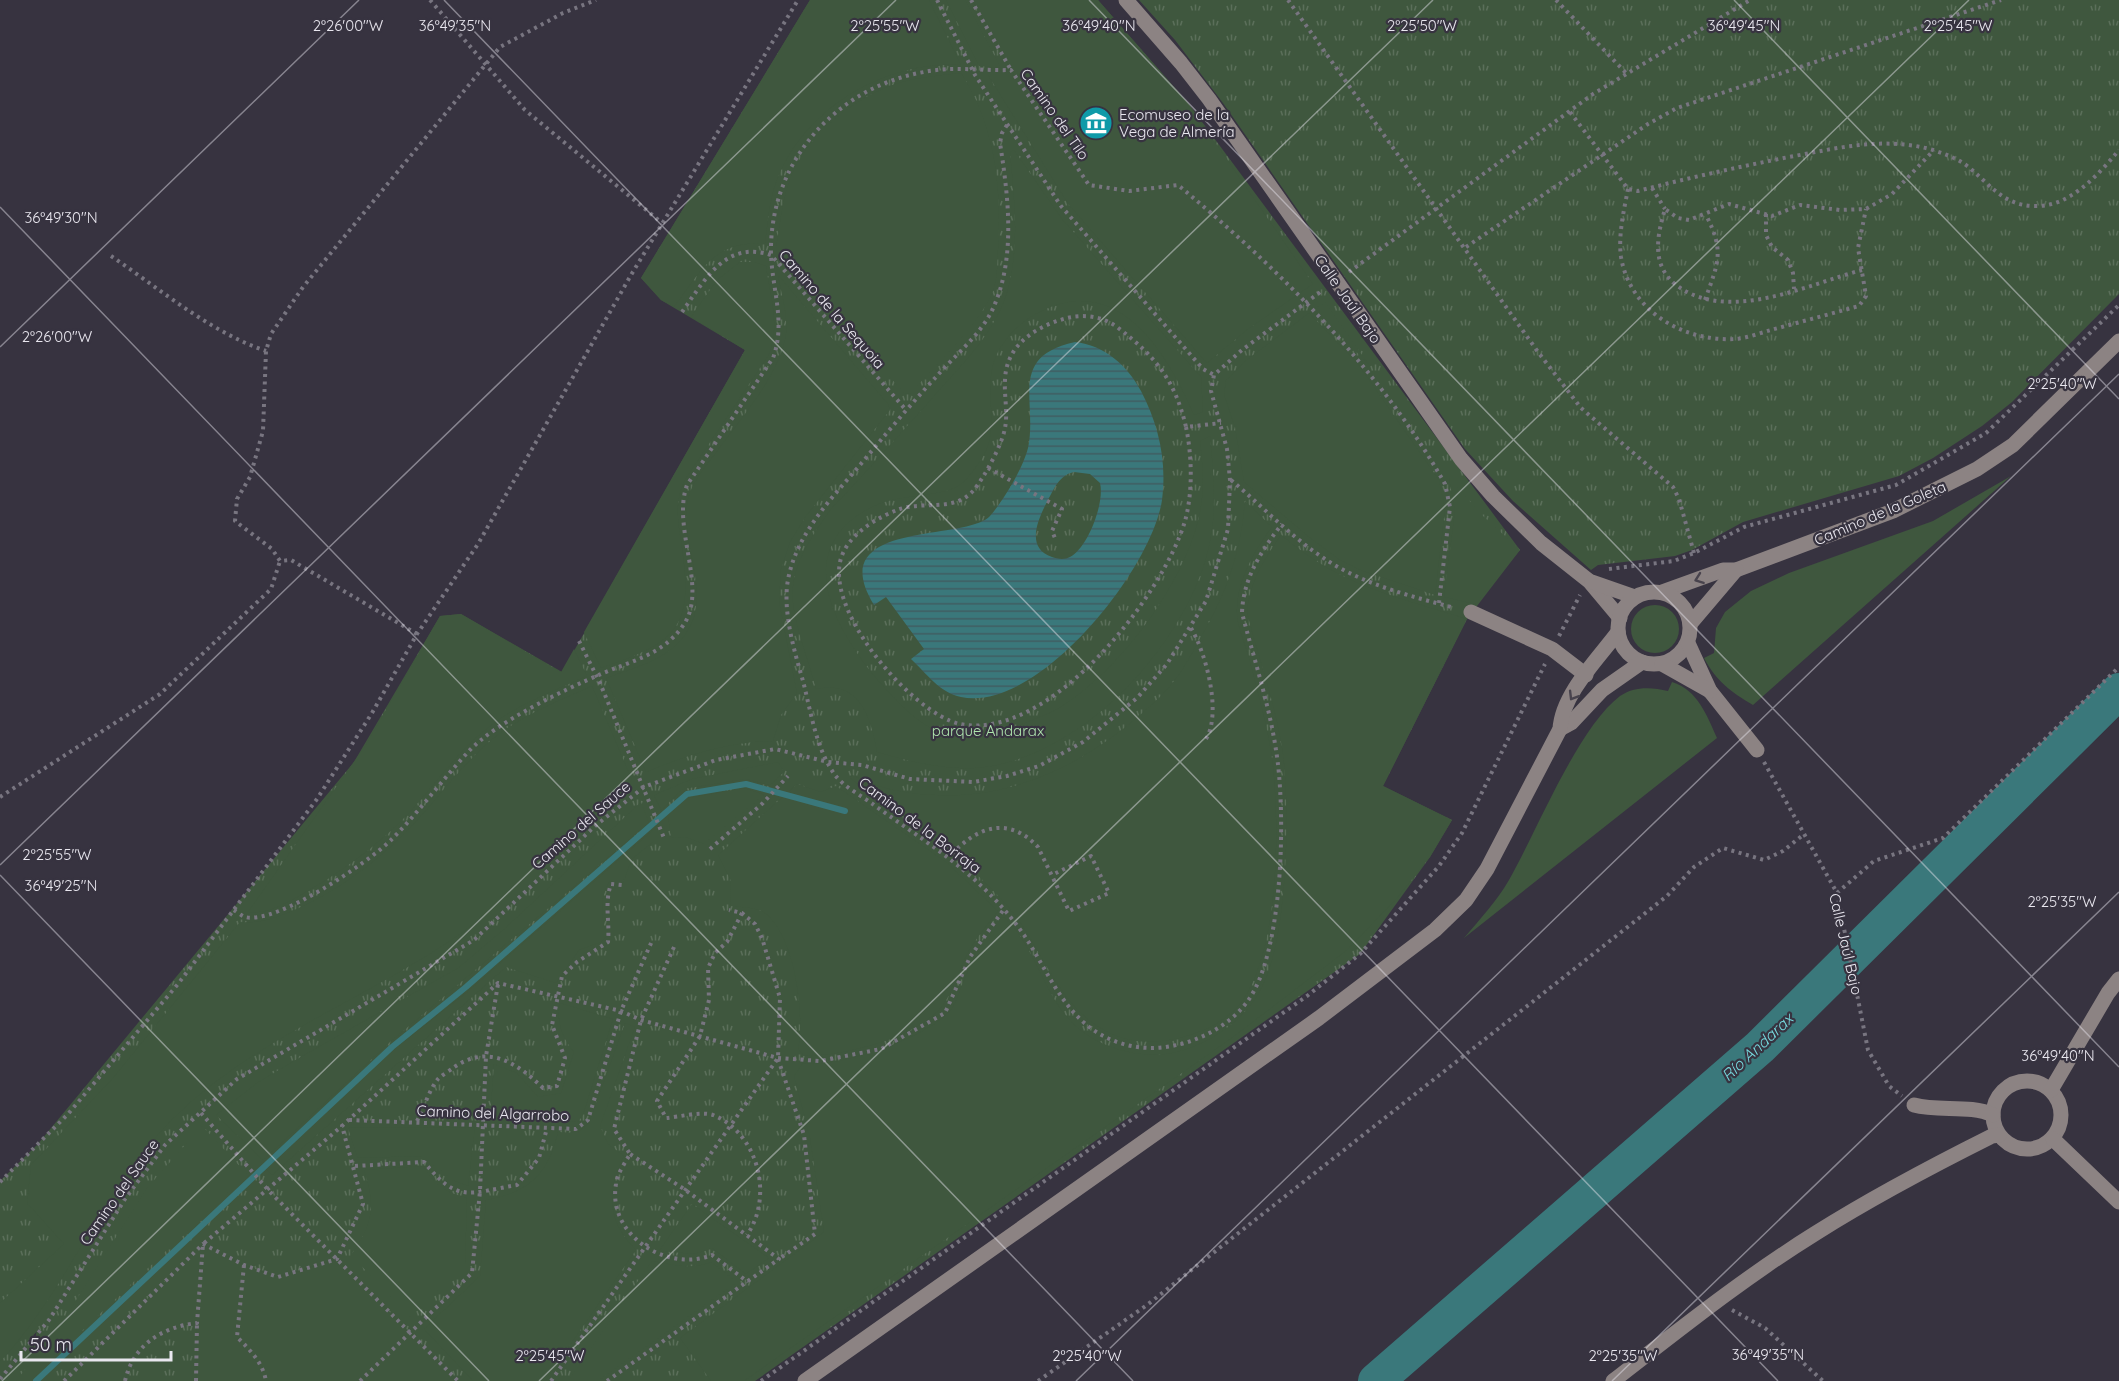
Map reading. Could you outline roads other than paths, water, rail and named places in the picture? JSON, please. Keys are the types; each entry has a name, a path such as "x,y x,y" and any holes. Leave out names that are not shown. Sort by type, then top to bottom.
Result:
{"street":[{"name":"Calle Jaúl Bajo","path":"1126,0 1167,46 1209,99 1461,459 1493,496 1586,585 1619,625"},
{"name":"Camino de la Goleta","path":"1662,592 1723,570 1736,570 1893,511 1977,469 2013,445 2119,341"},
{"name":"Camino de la Goleta","path":"1691,623 1736,570"},
{"name":"Calle Jaúl Bajo","path":"1586,585 1635,597"},
{"path":"805,1381 1319,1018 1435,930 1467,900 1487,869 1560,729 1561,716 1619,625 1626,606 1635,597 1648,592 1662,592 1676,599 1686,609 1691,623 1688,643 1678,657 1662,664"},
{"path":"1471,612 1552,649 1586,675"},
{"path":"1619,625 1622,645 1630,656 1642,662 1662,664 1710,692"},
{"path":"1688,643 1710,692 1757,750"},
{"path":"1560,729 1571,723 1602,690 1642,662"},
{"path":"2051,1090 2108,993 2119,979"},
{"path":"2031,1080 2051,1090 2058,1098 2062,1120 2053,1139 2035,1149 2025,1150 2006,1143 1999,1135 1993,1115 2000,1093 2019,1081 2031,1080"},
{"path":"1914,1105 1936,1110 1978,1110 1993,1115"},
{"path":"1613,1381 1714,1303 1814,1234 1913,1175 1992,1136 1999,1135"},
{"path":"2053,1139 2119,1202"}],"waterway":[{"name":"Río Andarax","path":"1376,1381 1760,1047 2119,691"},
{"path":"36,1381 392,1047 466,987 687,794 746,784 845,811"}],"place":[{"name":"Ecomuseo de la Vega de Almería","path":"1096,123"}],"park label":[{"name":"parque Andarax","path":"988,730"}]}
